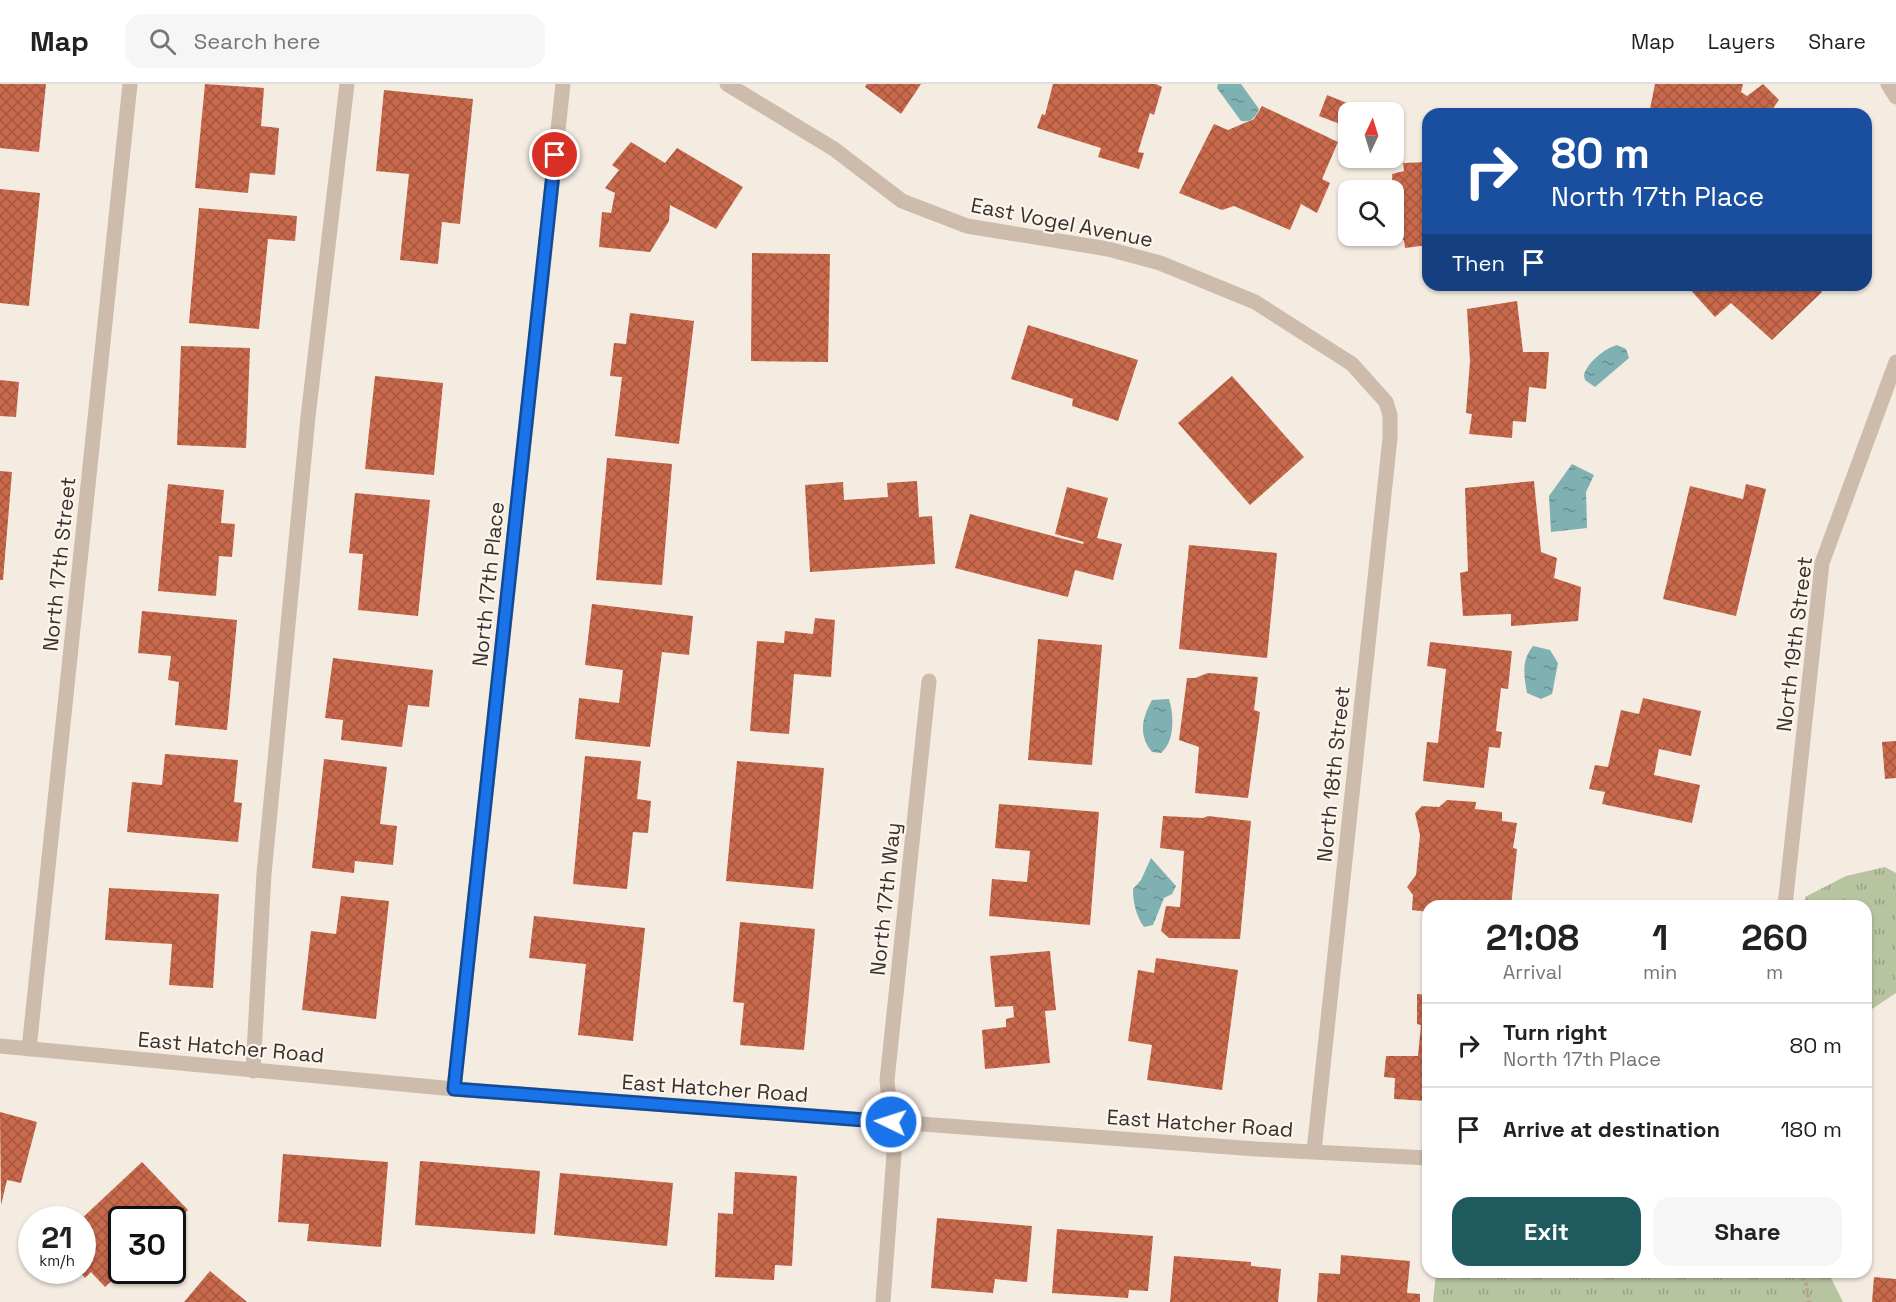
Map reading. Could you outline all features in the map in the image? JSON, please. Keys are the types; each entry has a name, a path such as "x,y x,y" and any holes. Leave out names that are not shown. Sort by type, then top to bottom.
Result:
{"street":[{"name":"North 17th Street","path":"29,1048 130,84"},
{"path":"253,1071 264,874 308,417 347,84"},
{"name":"North 17th Place","path":"454,1089 563,84"},
{"name":"East Vogel Avenue","path":"727,84 834,149 902,201 968,226 1108,249 1160,263 1256,302 1352,364 1386,402"},
{"path":"1888,84 1896,97"},
{"name":"North 19th Street","path":"1786,900 1822,563 1896,362"},
{"name":"North 18th Street","path":"1314,1151 1390,438 1390,415 1386,402"},
{"name":"North 17th Way","path":"891,1122 887,1080 929,681"},
{"name":"East Hatcher Road","path":"0,1046 454,1089 891,1122 1422,1158"},
{"path":"883,1302 894,1154 891,1122"}],"path":[{"path":"1803,1278 1809,1302"}],"green space":[{"path":"1885,867 1896,873 1896,993 1872,1009 1872,900 1805,900 1805,897 1846,876"},
{"path":"1435,1278 1831,1278 1843,1302 1433,1302"}],"water":[{"path":"1218,84 1241,84 1259,109 1254,117 1248,121 1241,121 1217,88"},
{"path":"1617,345 1626,349 1629,358 1595,387 1585,380 1586,370 1593,361 1607,349"},
{"path":"1572,464 1594,475 1586,492 1587,528 1551,532 1549,496"},
{"path":"1533,646 1550,650 1558,663 1552,694 1541,699 1527,693 1524,674 1525,663"},
{"path":"1169,699 1172,728 1169,742 1161,753 1152,752 1143,733 1146,713 1152,700"},
{"path":"1151,858 1176,886 1172,894 1164,898 1153,925 1144,927 1135,909 1133,889 1141,880"}],"building":[{"path":"0,84 46,84 39,152 0,148"},
{"path":"205,84 264,88 261,126 279,128 275,175 250,173 248,193 195,188"},
{"path":"867,84 921,84 901,114 865,87"},
{"path":"1053,84 1156,84 1162,87 1154,115 1150,113 1138,152 1144,153 1139,169 1098,157 1101,148 1037,128 1042,114 1045,115"},
{"path":"1655,84 1743,84 1741,92 1747,96 1763,84 1779,100 1773,108 1650,108"},
{"path":"384,90 473,99 460,224 442,222 438,264 400,260 409,174 376,171"},
{"path":"1327,95 1344,102 1338,102 1338,123 1319,116"},
{"path":"1262,106 1338,142 1322,179 1330,183 1317,213 1301,204 1290,230 1234,206 1222,210 1179,193 1214,124 1228,130 1254,119"},
{"path":"631,142 665,163 677,148 743,187 716,229 670,205 669,221 650,252 599,247 602,212 611,213 615,193 605,188 619,170 612,165"},
{"path":"1422,162 1422,246 1405,248 1404,180 1392,180 1392,174 1404,171 1404,163"},
{"path":"0,189 40,193 29,306 0,303"},
{"path":"199,208 297,216 295,241 268,239 259,329 189,323"},
{"path":"752,253 830,254 828,362 751,361"},
{"path":"1691,291 1822,292 1772,340 1731,303 1715,317"},
{"path":"1517,301 1523,352 1549,352 1546,389 1529,387 1526,422 1513,421 1512,438 1469,434 1472,414 1466,413 1470,361 1467,309"},
{"path":"630,313 694,321 679,444 615,436 622,377 610,376 614,343 626,344"},
{"path":"1028,325 1138,360 1118,421 1072,406 1073,399 1011,379"},
{"path":"181,346 250,348 246,448 177,445"},
{"path":"375,376 443,383 434,475 365,469"},
{"path":"1232,376 1304,457 1250,505 1178,423"},
{"path":"0,380 19,382 16,417 0,416"},
{"path":"607,458 672,464 662,585 596,580"},
{"path":"0,471 12,472 3,580 0,580"},
{"path":"917,481 919,517 932,516 935,564 810,572 805,485 843,482 844,500 888,497 887,483"},
{"path":"1534,481 1541,552 1557,558 1554,578 1581,587 1578,621 1511,626 1511,614 1463,616 1460,573 1468,571 1465,488"},
{"path":"168,484 224,490 221,523 235,524 232,557 219,556 216,596 158,591"},
{"path":"1746,484 1766,489 1736,616 1663,599 1690,486 1743,499"},
{"path":"1067,487 1108,498 1097,538 1122,544 1113,580 1075,570 1068,597 955,568 970,514 1083,544 1084,542 1055,534"},
{"path":"355,493 430,500 418,616 358,610 363,554 349,553"},
{"path":"1189,545 1277,553 1267,658 1179,649"},
{"path":"592,604 693,616 689,655 662,652 650,747 575,739 579,698 619,703 623,670 585,665"},
{"path":"142,611 237,620 227,730 175,725 179,682 168,680 171,656 138,653"},
{"path":"815,618 835,620 831,677 794,674 789,734 750,731 757,641 784,643 785,631 813,634"},
{"path":"1038,639 1102,645 1092,765 1028,760"},
{"path":"1430,642 1512,651 1508,689 1501,688 1496,731 1502,732 1500,748 1489,747 1484,788 1423,781 1427,742 1438,743 1446,669 1427,666"},
{"path":"333,658 433,670 429,707 408,705 402,747 341,740 343,720 325,718"},
{"path":"1208,673 1258,677 1254,710 1260,712 1248,798 1195,793 1199,747 1179,740 1187,678 1195,678"},
{"path":"1643,698 1701,711 1691,756 1659,749 1654,775 1700,785 1692,823 1602,804 1605,792 1589,789 1595,765 1608,767 1621,710 1639,714"},
{"path":"1896,741 1896,778 1885,779 1882,742"},
{"path":"165,754 238,760 234,802 242,803 238,842 127,832 132,782 162,785"},
{"path":"585,756 641,761 637,799 651,801 648,833 633,832 627,889 573,884"},
{"path":"324,759 387,767 380,824 397,826 393,865 355,861 354,873 312,868"},
{"path":"737,761 824,768 813,889 726,881"},
{"path":"1447,800 1476,802 1475,809 1502,812 1502,821 1517,823 1513,848 1517,849 1512,900 1422,900 1422,911 1412,910 1413,895 1407,887 1416,875 1420,835 1415,813 1422,806 1439,807"},
{"path":"999,804 1099,812 1090,925 989,916 992,879 1027,882 1030,851 995,848"},
{"path":"1163,816 1203,818 1208,816 1251,821 1240,939 1169,938 1161,931 1166,906 1180,907 1184,851 1160,848"},
{"path":"109,888 219,894 213,988 169,985 172,944 105,940"},
{"path":"341,896 389,901 376,1019 302,1010 311,931 336,934"},
{"path":"534,916 645,928 633,1041 578,1035 586,964 529,958"},
{"path":"740,922 815,929 804,1050 740,1045 744,1003 733,1002"},
{"path":"1050,951 1056,1010 1045,1011 1050,1063 985,1069 982,1030 1006,1027 1006,1019 1014,1017 1013,1006 995,1007 990,956"},
{"path":"1156,958 1238,970 1222,1090 1147,1080 1152,1045 1128,1041 1138,970 1154,973"},
{"path":"1417,994 1422,994 1422,1101 1394,1099 1395,1078 1384,1077 1386,1056 1418,1056 1421,1025 1417,1024"},
{"path":"0,1112 37,1122 21,1183 7,1180 1,1205"},
{"path":"283,1154 388,1162 381,1247 307,1241 309,1224 278,1222"},
{"path":"420,1161 540,1171 535,1234 415,1225"},
{"path":"142,1162 184,1206 108,1206 108,1284 105,1287 96,1277 95,1206"},
{"path":"735,1172 797,1176 792,1266 775,1265 774,1280 715,1277 718,1213 733,1214"},
{"path":"560,1173 673,1183 667,1246 554,1235"},
{"path":"937,1218 1032,1226 1027,1282 995,1279 993,1293 931,1288"},
{"path":"1057,1229 1153,1236 1148,1291 1129,1290 1128,1298 1052,1293"},
{"path":"1341,1255 1410,1261 1407,1293 1420,1294 1420,1302 1317,1302 1319,1273 1340,1274"},
{"path":"1174,1256 1251,1262 1251,1266 1281,1269 1278,1302 1170,1302"},
{"path":"210,1271 247,1302 184,1302"},
{"path":"1874,1277 1896,1279 1896,1302 1872,1302"}],"route":[{"path":"555,155 454,1089 891,1122"}]}
